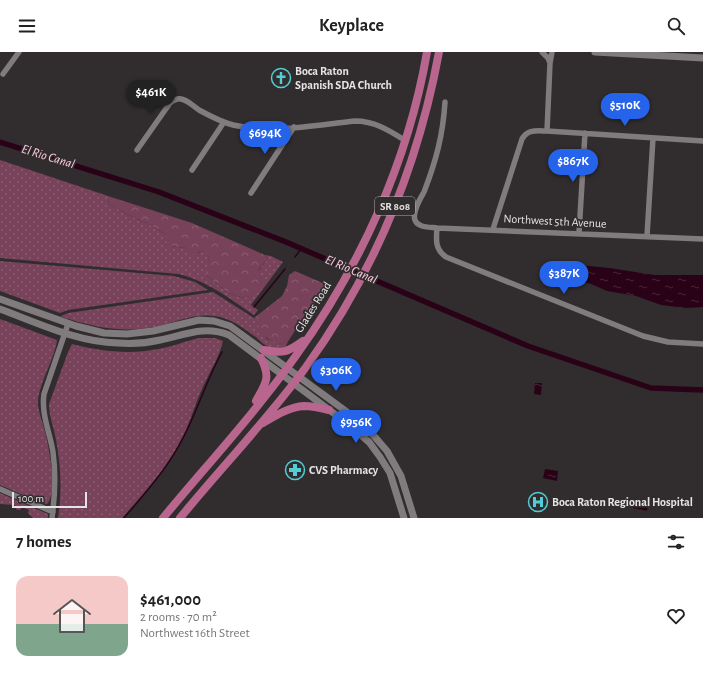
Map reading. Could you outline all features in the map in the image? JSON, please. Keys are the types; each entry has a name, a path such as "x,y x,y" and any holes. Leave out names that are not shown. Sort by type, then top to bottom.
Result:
{"main road":[{"name":"Glades Road","path":"163,518 282,374 309,337 339,289 383,202 397,168 419,92 426,52"},
{"name":"SR 808","path":"182,516 293,384 325,338 352,295 371,259 392,213 415,151 428,105 439,52"},
{"path":"264,350 278,352 287,351 309,337"},
{"path":"243,422 267,381 267,372 261,358"},
{"path":"258,425 296,407 303,406 329,410"},
{"path":"182,516 182,508 186,490"}],"street":[{"path":"3,74 19,52"},
{"path":"542,52 548,58 550,63"},
{"path":"547,130 550,63 552,52"},
{"path":"595,52 703,58"},
{"path":"137,150 170,103 180,99 185,100 205,114 224,122 254,128 294,127 355,121 366,122 382,127 406,141"},
{"name":"Northwest 5th Avenue","path":"445,102 444,123 439,150 414,219 416,223 421,226 437,228 493,229 703,239"},
{"path":"192,170 224,122"},
{"path":"250,193 294,127"},
{"path":"493,229 522,139 525,134 530,131 547,130 703,141"},
{"path":"579,233 584,133"},
{"path":"647,236 653,138"},
{"path":"437,228 436,243 438,248 446,257 643,336 668,342 703,344"},
{"path":"0,299 68,324 104,332 127,334 153,331 194,321 207,320 230,326 361,423 380,443 402,476 414,518"},
{"path":"0,310 65,333 91,340 124,343 160,340 194,332 213,330 229,335 363,436 380,457 391,478 404,518"},
{"path":"0,489 52,515 55,490 53,459 43,413 43,401 44,394 68,324"}],"green space":[{"path":"0,160 111,197 108,200 109,204 154,227 168,236 169,246 186,248 198,253 201,251 207,252 209,257 207,276 228,293 244,298 252,295 261,279 257,277 257,273 267,260 265,255 271,256 283,262 251,305 258,310 254,315 208,285 178,274 0,258"},
{"path":"111,197 192,223 265,255 267,260 257,274 257,277 265,281 264,286 256,294 244,298 228,293 206,275 209,257 207,253 201,251 193,255 186,248 169,246 166,242 168,236 154,227 109,204 108,199"},
{"path":"0,261 174,276 195,282 208,290 68,310 60,313 0,291"},
{"path":"295,271 325,284 327,288 326,292 308,310 289,340 282,344 267,338 254,318 282,296 287,286 289,275"},
{"path":"213,292 254,318 267,339 282,344 289,340 284,349 274,349 267,346 237,324 214,316 199,316 143,329 119,329 96,326 74,321 61,316 68,313"},
{"path":"0,319 57,340 56,347 38,398 38,405 47,439 52,470 52,490 47,504 41,503 0,485"},
{"path":"199,338 215,338 223,341 184,434 164,468 122,518 58,518 60,499 60,469 49,404 72,344 93,349 136,352 163,348"},
{"path":"0,493 48,514 48,518 33,518 28,513 29,510 22,507 20,510 16,509 15,505 0,504"}],"water":[{"path":"569,264 610,268 654,275 703,275 703,307 686,308 661,305 636,296 607,291 591,284 556,275 554,268"},
{"path":"535,383 542,383 541,395 534,394"},
{"path":"545,469 558,471 557,481 543,478"},
{"path":"635,499 649,502 647,511 633,508"}],"waterway":[{"name":"El Rio Canal","path":"0,142 159,192 286,242 528,346 651,388 703,390"},
{"path":"295,257 301,249"},
{"path":"254,307 285,269"},
{"path":"124,518 157,479 178,447 222,352"}],"place":[{"name":"Boca Raton Spanish SDA Church","path":"281,78"},
{"name":"CVS Pharmacy","path":"295,470"},
{"name":"Boca Raton Regional Hospital","path":"538,502"}]}
